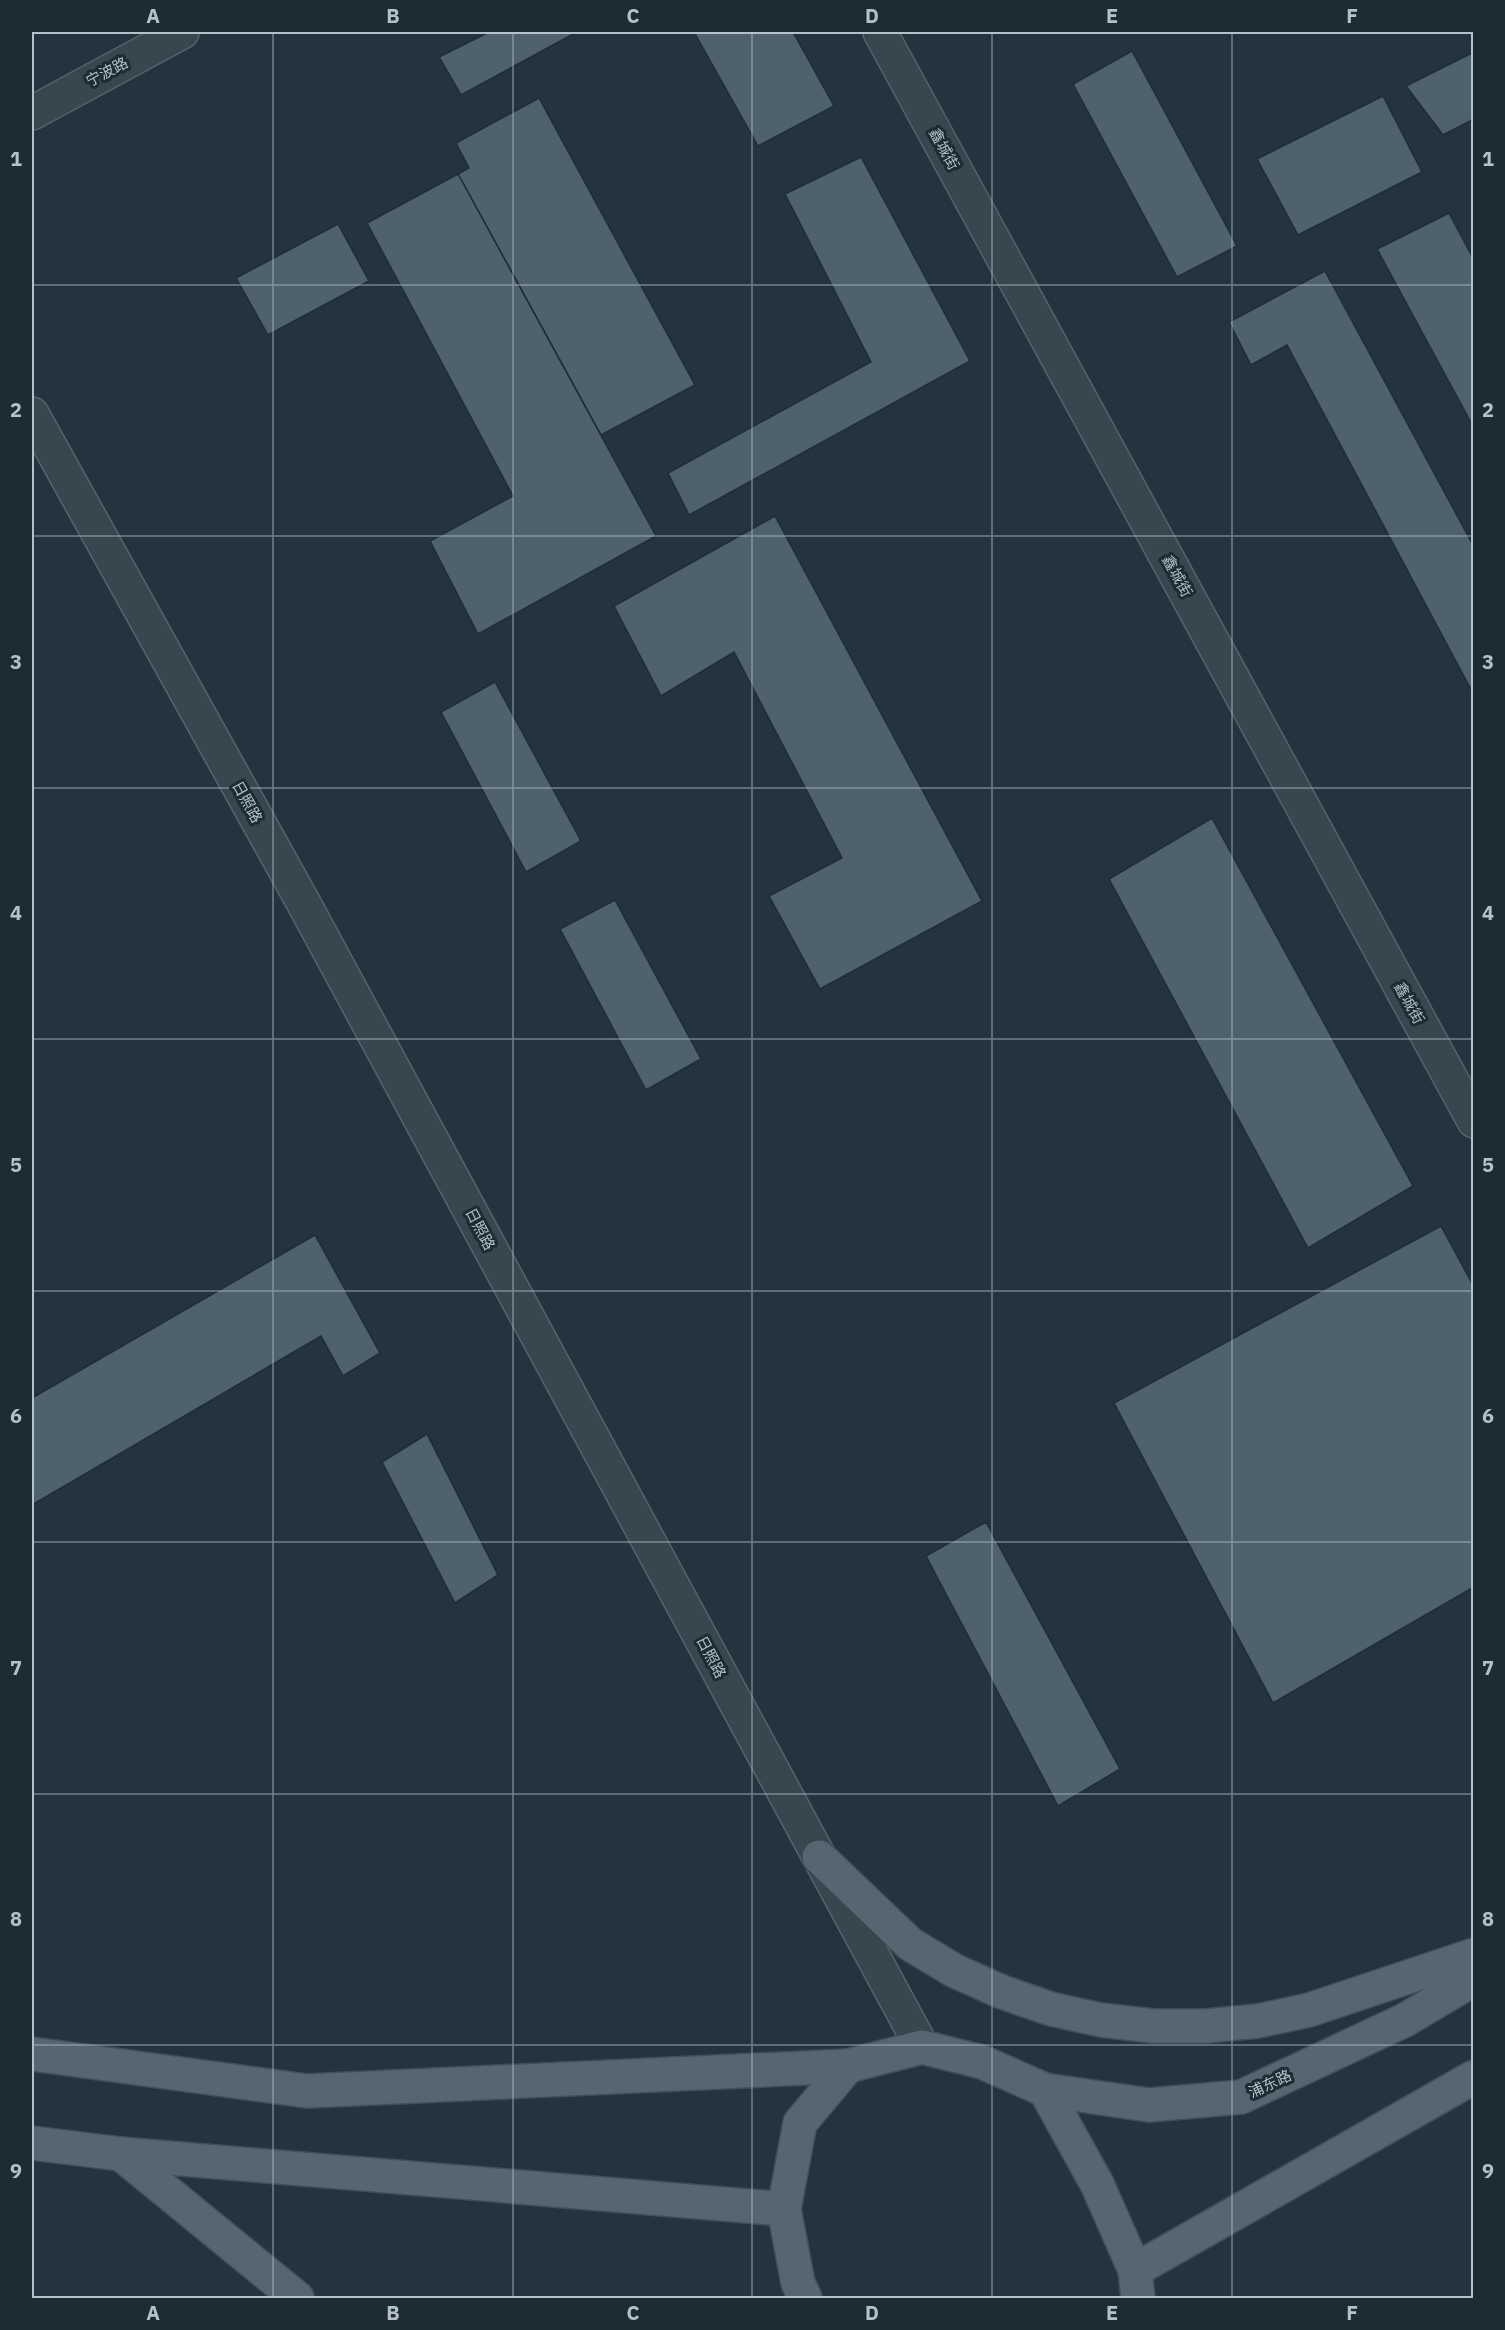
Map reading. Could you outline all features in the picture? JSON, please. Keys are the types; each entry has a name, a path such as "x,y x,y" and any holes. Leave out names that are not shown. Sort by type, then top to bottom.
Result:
{"main road":[{"path":"819,1857 910,1944 955,1971 1041,2006 1101,2020 1153,2026 1206,2026 1258,2021 1308,2010 1473,1955"},
{"name":"浦东路","path":"922,2048 982,2062 1046,2090 1149,2105 1241,2097 1405,2020 1473,1979"},
{"path":"32,2054 307,2091 848,2066 922,2048"},
{"path":"805,2298 798,2283 784,2209 800,2123 848,2066"},
{"path":"1046,2090 1097,2184 1137,2284 1473,2078"},
{"path":"32,2143 122,2154 784,2209"},
{"path":"122,2154 297,2298"}],"street":[{"name":"宁波路","path":"32,113 182,32"},
{"name":"鑫城街","path":"880,32 1473,1121"},
{"name":"日照路","path":"32,414 315,923 922,2048"}],"building":[{"path":"489,32 577,32 461,95 439,57"},
{"path":"694,32 793,32 834,106 758,146"},
{"path":"1132,51 1237,246 1177,277 1073,84"},
{"path":"1474,52 1474,119 1443,135 1406,86"},
{"path":"1383,96 1422,172 1298,235 1257,159"},
{"path":"539,98 695,385 601,435 458,174 469,168 456,143"},
{"path":"861,157 970,361 689,515 668,473 871,362 785,194"},
{"path":"458,174 656,536 478,634 430,541 513,496 367,223"},
{"path":"1449,213 1474,260 1474,428 1377,249"},
{"path":"338,224 369,281 268,335 236,278"},
{"path":"1325,271 1474,547 1474,695 1287,345 1251,365 1229,322"},
{"path":"775,516 982,901 820,989 769,896 842,858 734,652 661,696 614,606"},
{"path":"495,682 581,841 526,872 441,712"},
{"path":"1212,818 1413,1186 1308,1248 1109,879"},
{"path":"615,900 701,1059 646,1090 560,929"},
{"path":"1441,1226 1474,1287 1474,1587 1273,1703 1114,1403"},
{"path":"315,1235 380,1353 343,1376 321,1336 32,1505 32,1398"},
{"path":"427,1434 498,1575 455,1603 382,1462"},
{"path":"986,1522 1120,1769 1058,1806 926,1556"}]}
